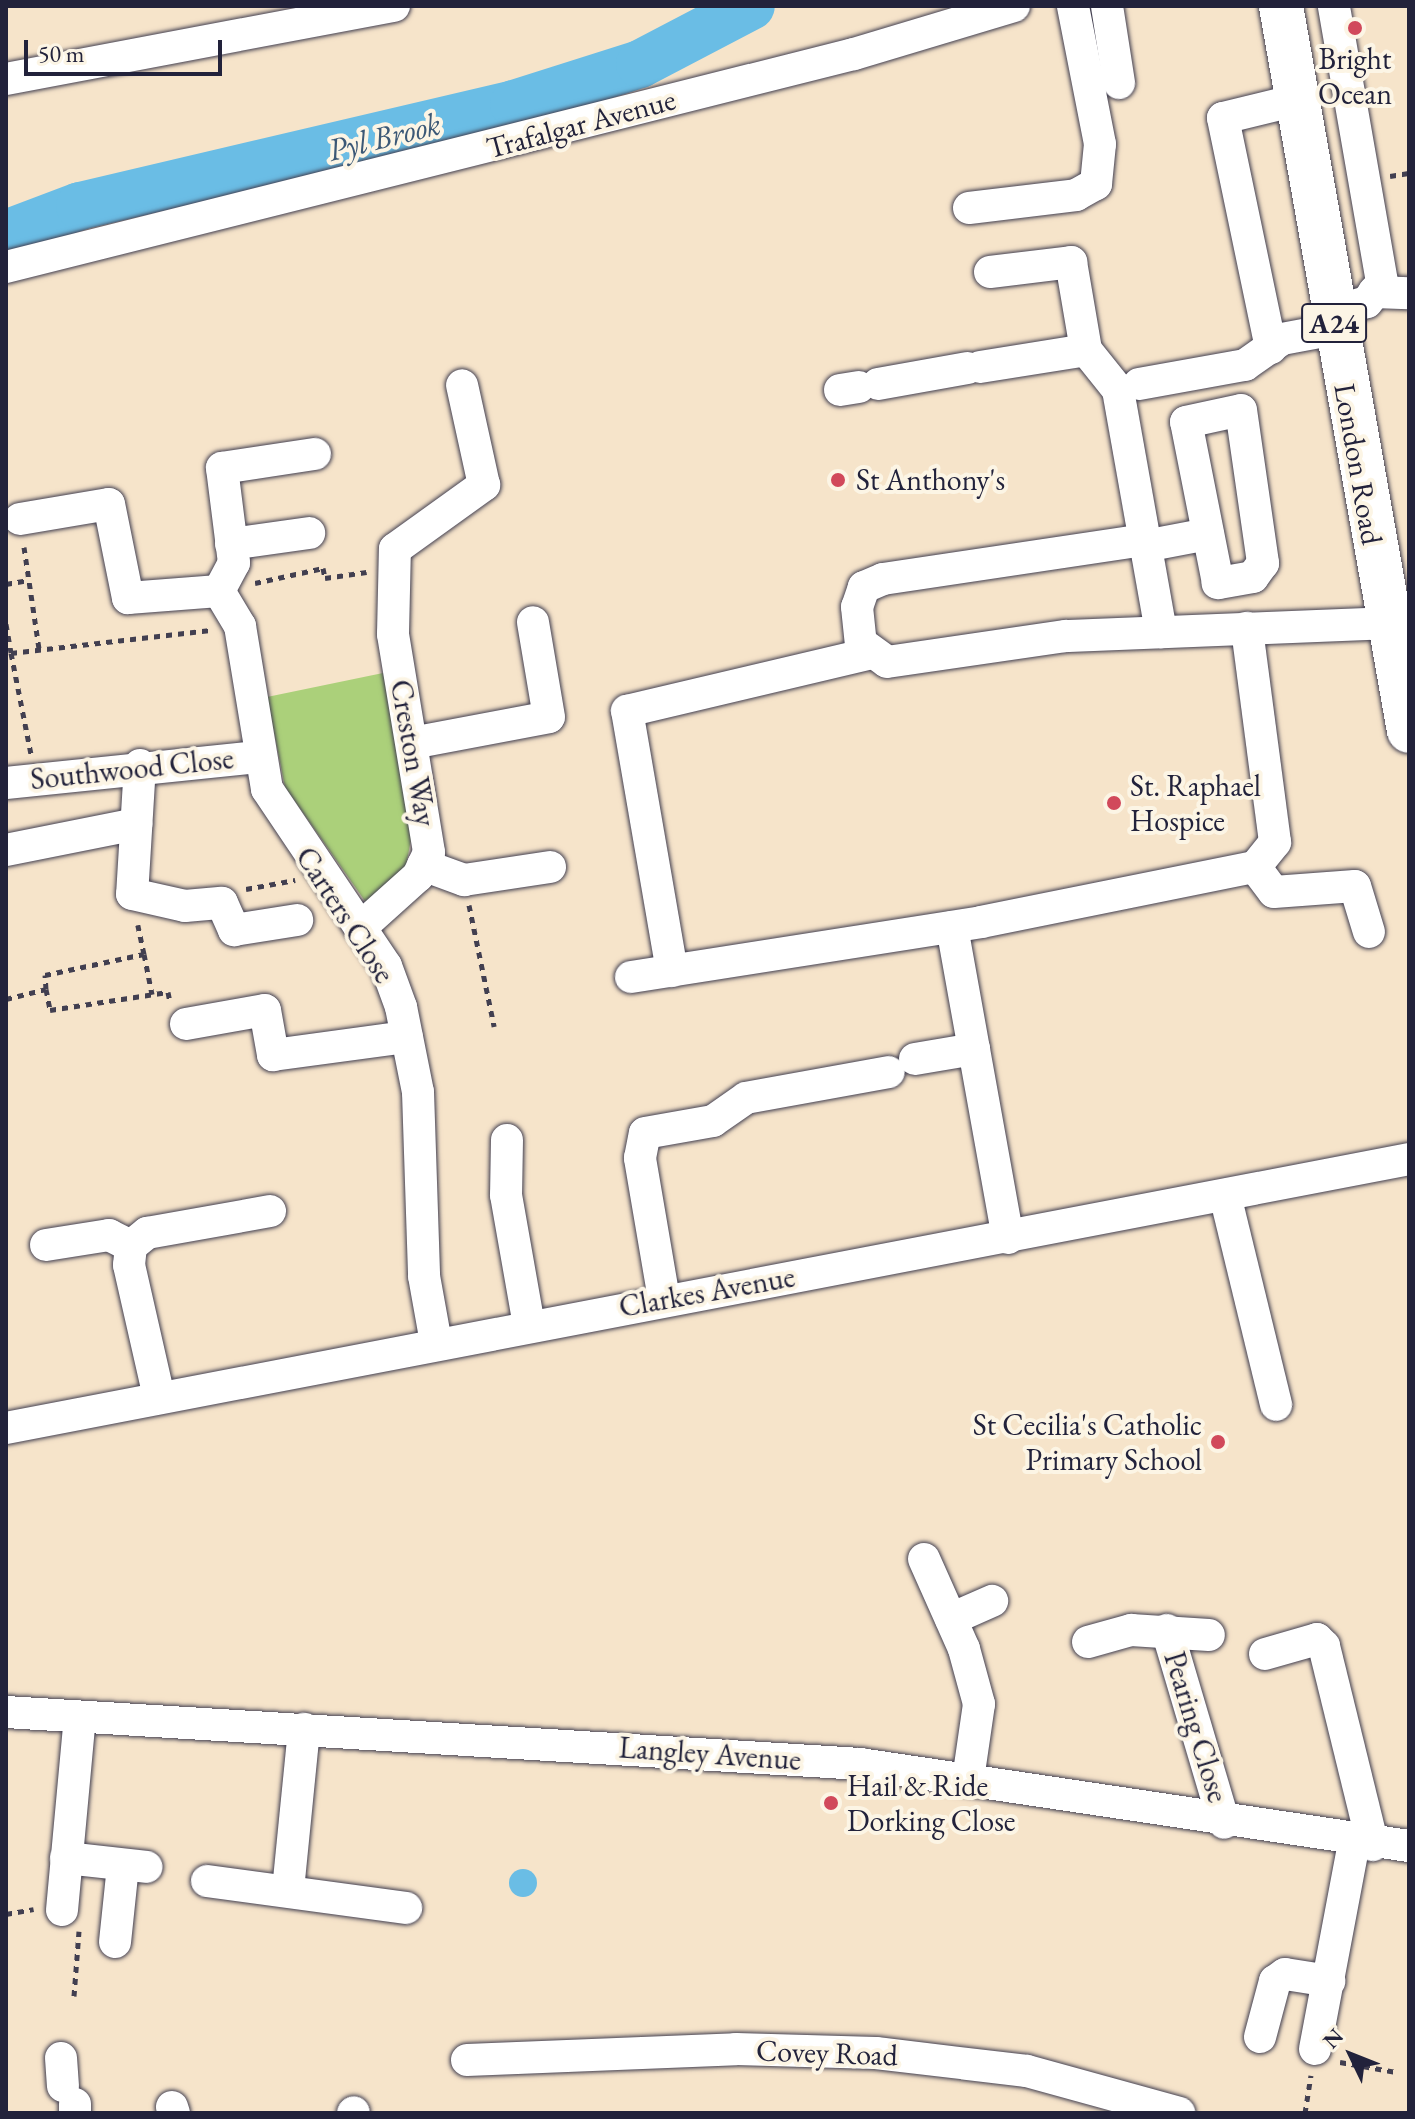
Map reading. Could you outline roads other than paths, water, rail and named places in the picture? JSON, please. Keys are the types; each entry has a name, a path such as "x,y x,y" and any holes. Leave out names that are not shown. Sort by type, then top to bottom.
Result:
{"highway":[{"name":"London Road","path":"1281,6 1333,321 1396,631 1409,731"}],"street":[{"path":"6,79 394,6"},
{"name":"Trafalgar Avenue","path":"6,267 854,54 1014,6"},
{"path":"969,208 1076,195 1096,184 1100,144 1073,6"},
{"path":"1107,6 1119,83"},
{"path":"1139,384 1245,365 1282,339 1333,321 1374,292 1382,282 1334,6"},
{"path":"1271,348 1223,118 1297,100"},
{"path":"990,272 1071,262 1086,350 1118,390 1161,632"},
{"path":"1374,292 1409,293"},
{"path":"859,387 1086,350"},
{"name":"Creston Way","path":"360,928 423,865 427,829 393,634 395,549 484,485 462,385"},
{"path":"1241,410 1263,563 1253,577 1218,583 1208,534 1186,422 1241,410"},
{"path":"20,519 109,504 128,598 219,591 234,563 222,468 315,454"},
{"path":"231,544 309,533"},
{"path":"869,654 857,607 864,587 1208,534"},
{"name":"Carters Close","path":"219,591 240,626 258,757 267,789 319,876 386,966 407,1037 436,1343"},
{"path":"412,743 549,717 533,622"},
{"path":"672,971 627,711 869,654 887,662 1066,636 1247,628 1396,631"},
{"path":"631,977 952,927 1255,867 1275,842 1247,628"},
{"name":"Southwood Close","path":"20,779 140,765 258,757"},
{"path":"140,765 132,894 185,906 222,903 234,930 297,920"},
{"path":"6,850 136,824"},
{"path":"423,865 464,880 550,867"},
{"path":"1255,867 1274,892 1355,886 1369,932"},
{"path":"952,927 1008,1238"},
{"path":"186,1024 265,1010 273,1055 407,1037"},
{"path":"664,1299 640,1158 645,1133 713,1121 746,1098 974,1049"},
{"path":"507,1140 506,1195 529,1325"},
{"name":"Clarkes Avenue","path":"6,1428 664,1299 1008,1238 1409,1159"},
{"path":"1225,1195 1276,1405"},
{"path":"159,1397 129,1265 131,1246 147,1233 270,1211"},
{"path":"46,1245 109,1235 131,1246"},
{"path":"924,1559 951,1619 979,1704 968,1779"},
{"path":"951,1619 992,1601"},
{"name":"Pearing Close","path":"1167,1630 1224,1823"},
{"name":"Pearing Close","path":"1088,1642 1167,1630 1209,1635"},
{"path":"1265,1654 1317,1639 1324,1646 1364,1843 1315,2049"},
{"name":"Langley Avenue","path":"6,1712 723,1753 968,1779 1224,1823 1364,1843 1409,1846"},
{"path":"62,1910 80,1717"},
{"path":"288,1890 304,1729"},
{"path":"66,1858 135,1866 115,1942"},
{"path":"207,1881 406,1908"},
{"path":"1260,2037 1275,1981 1285,1974 1329,1981"},
{"name":"Covey Road","path":"467,2060 736,2049 876,2053 1027,2071 1179,2113"}],"water":[{"path":"523,1869 533,1873 537,1883 533,1893 523,1897 513,1893 509,1883 513,1873"}],"waterway":[{"name":"Pyl Brook","path":"6,234 80,206 514,104 640,64 751,6"}],"place":[{"name":"Bright Ocean","path":"1355,28"},
{"name":"St Anthony's","path":"838,480"},
{"name":"St. Raphael Hospice","path":"1114,803"},
{"name":"St Cecilia's Catholic Primary School","path":"1218,1442"},
{"name":"Hail & Ride Dorking Close","path":"831,1803"}]}
